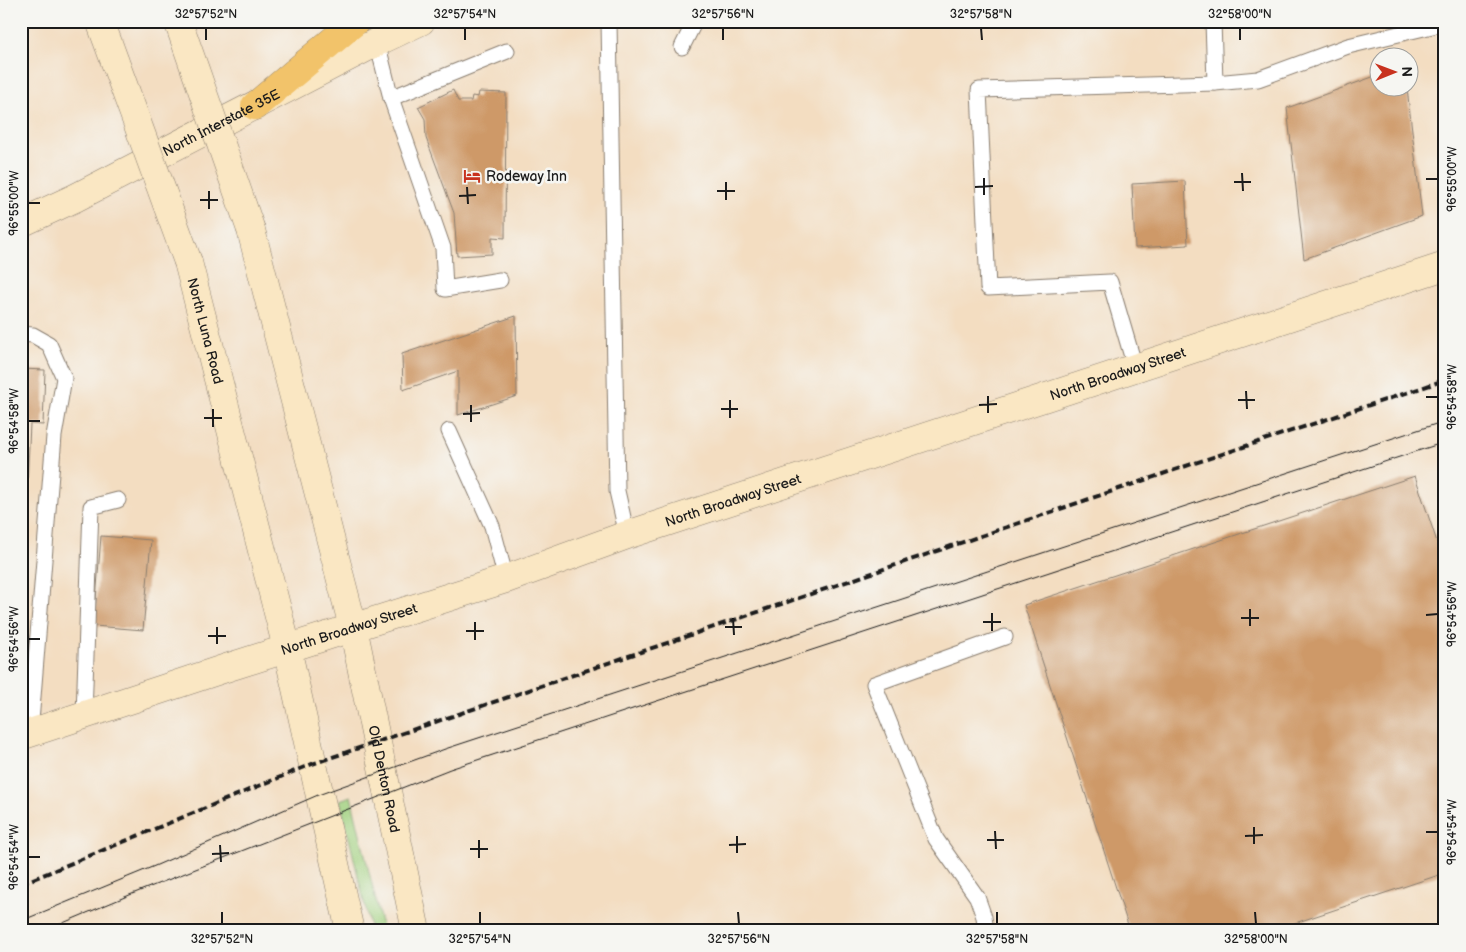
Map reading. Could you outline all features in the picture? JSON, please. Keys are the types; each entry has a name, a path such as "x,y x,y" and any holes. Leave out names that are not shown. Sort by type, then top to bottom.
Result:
{"highway":[{"path":"255,106 356,21"}],"main road":[{"name":"North Luna Road","path":"100,21 188,262 287,648"},
{"path":"178,21 251,230 353,627"},
{"name":"North Interstate 35E","path":"21,223 74,198 421,21"},
{"name":"North Broadway Street","path":"26,735 287,648 506,579 627,535 1445,266"},
{"name":"Old Denton Road","path":"353,627 416,931"},
{"path":"287,648 350,931"}],"lane":[{"path":"609,21 617,491 627,535"},
{"path":"682,47 694,21"},
{"path":"1213,21 1215,83"},
{"path":"1135,367 1110,282 988,288 979,90 1215,83 1258,79 1348,46 1445,23"},
{"path":"377,42 391,98 443,248 446,289 500,280"},
{"path":"391,98 507,51"},
{"path":"21,334 33,335 49,344 64,378 54,436 26,735"},
{"path":"449,431 492,526 506,579"},
{"path":"84,716 91,507 118,500"},
{"path":"986,931 984,917 977,897 936,839 874,684 1005,638"}],"green space":[{"path":"351,796 383,931 371,931 340,800"}],"building":[{"path":"1368,79 1368,98 1408,98 1422,216 1304,259 1287,108"},
{"name":"Rodeway Inn","path":"453,90 458,101 471,101 472,96 478,97 479,92 506,93 505,238 492,237 492,254 457,256 454,213 426,138 425,119 418,107"},
{"path":"1185,181 1188,245 1135,248 1132,184"},
{"path":"516,316 517,396 458,415 458,371 403,390 402,354"},
{"path":"21,369 45,370 43,425 30,424 27,487 21,491"},
{"path":"1415,476 1445,566 1445,873 1271,931 1130,931 1024,605"},
{"path":"101,536 151,540 143,630 94,626"},
{"path":"21,547 24,549 23,572 21,572"}],"tram line":[{"path":"21,921 157,865 318,795 445,749 1445,421"},
{"path":"44,931 132,894 450,769 1445,442"}],"railway":[{"path":"21,884 312,764 1192,464 1445,380"}],"place":[{"name":"Rodeway Inn","path":"472,176"}]}
